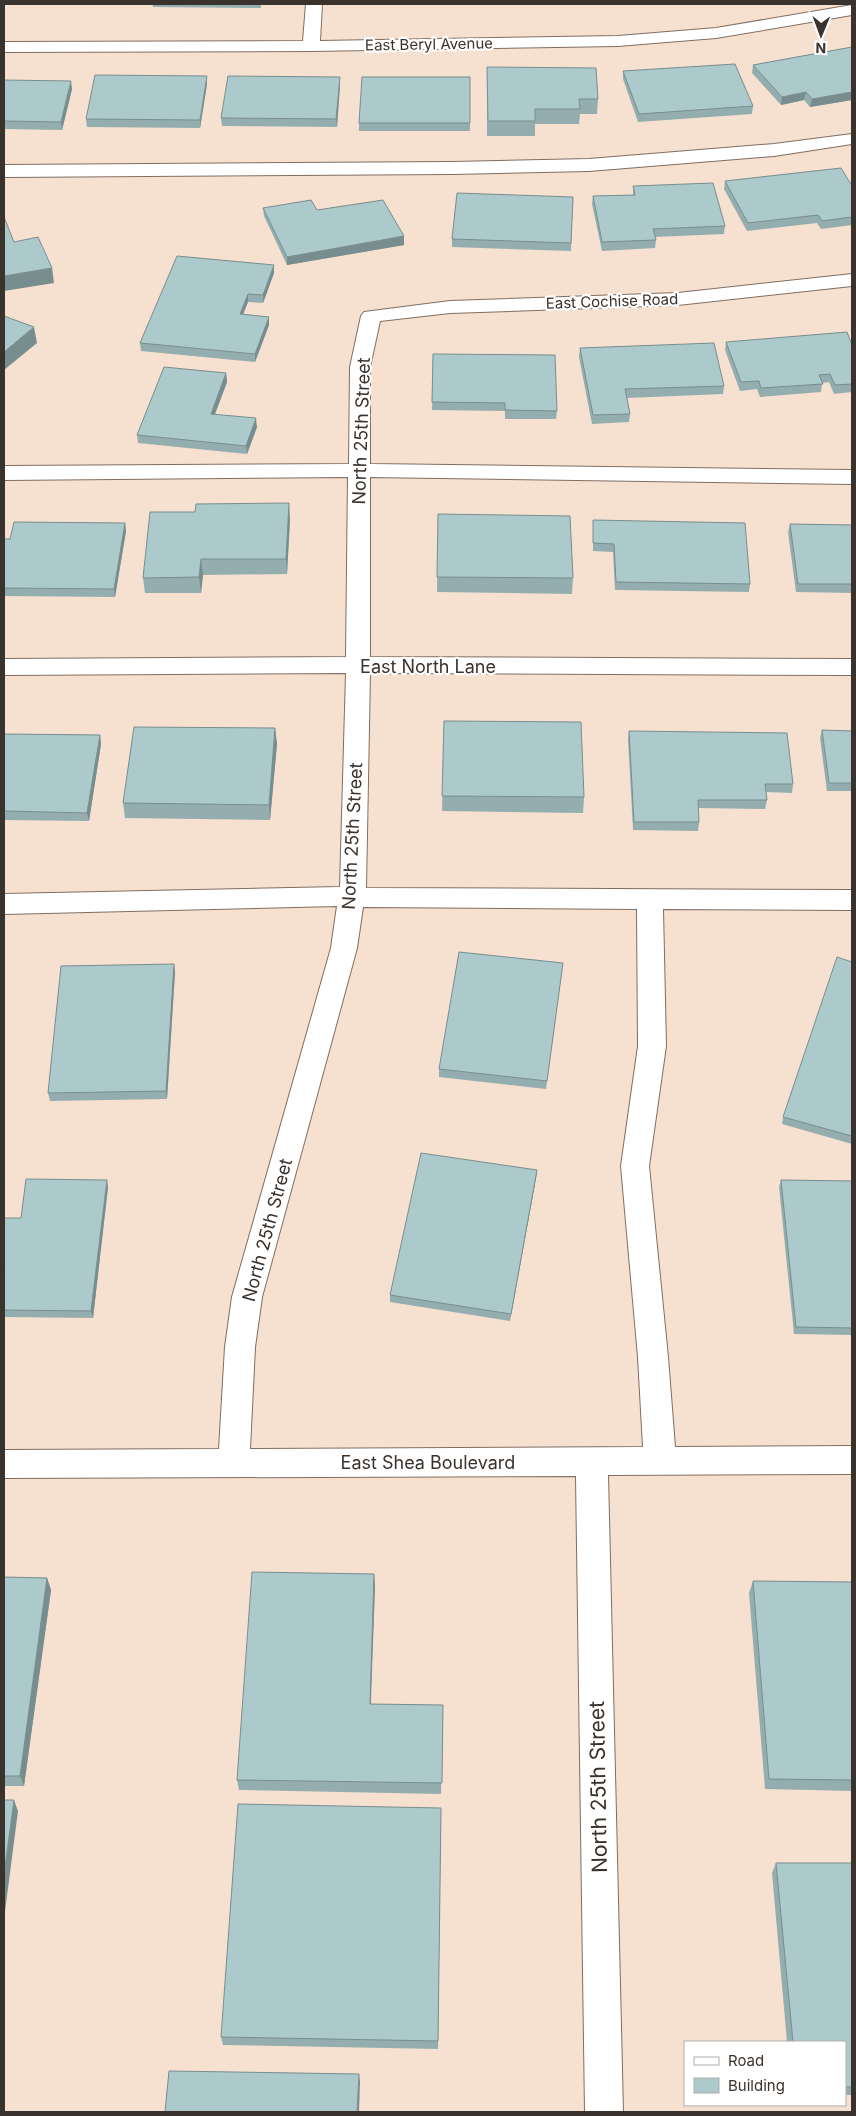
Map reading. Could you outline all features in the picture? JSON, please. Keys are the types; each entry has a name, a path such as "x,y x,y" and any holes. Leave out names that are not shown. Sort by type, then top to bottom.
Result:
{"street":[{"path":"311,46 314,4"},
{"name":"East Beryl Avenue","path":"4,47 311,46 618,41 716,33 852,10"},
{"path":"4,170 442,168 589,165 774,150 852,139"},
{"name":"East Cochise Road","path":"371,316 450,307 678,299 852,280"},
{"name":"North 25th Street","path":"234,1463 240,1347 247,1297 344,948 354,883 360,367 371,316"},
{"path":"4,473 359,470 852,477"},
{"name":"East North Lane","path":"4,667 852,668"},
{"path":"4,904 315,896 852,900"},
{"path":"650,899 652,1046 635,1166 653,1357 660,1461"},
{"name":"East Shea Boulevard","path":"4,1464 852,1460"},
{"name":"North 25th Street","path":"592,1462 604,2112"}],"building":[{"path":"852,47 852,92 812,99 806,92 782,97 753,65"},
{"path":"735,64 753,106 639,114 623,71"},
{"path":"487,67 596,68 598,99 579,99 580,109 535,109 535,121 488,121"},
{"path":"95,75 207,76 200,120 86,119"},
{"path":"228,76 340,77 336,119 221,118"},
{"path":"362,77 470,77 470,123 359,123"},
{"path":"4,80 71,81 61,122 4,121"},
{"path":"841,168 852,186 852,217 822,221 818,215 748,223 725,181"},
{"path":"713,183 725,226 653,229 656,240 602,242 593,196 635,195 633,186"},
{"path":"457,193 573,197 571,243 452,239"},
{"path":"311,200 317,210 383,200 404,236 287,257 263,208"},
{"path":"4,217 14,242 38,237 52,268 4,276"},
{"path":"177,256 274,265 263,295 248,294 240,314 269,317 255,354 140,343"},
{"path":"4,316 34,327 4,352"},
{"path":"847,332 852,345 852,384 835,385 830,374 819,375 823,384 761,388 759,381 741,382 726,342"},
{"path":"714,343 724,386 625,389 630,414 593,415 580,348"},
{"path":"433,354 555,355 557,411 505,410 505,403 432,402"},
{"path":"164,367 226,373 211,414 256,418 246,446 137,435"},
{"path":"289,503 286,559 201,559 199,577 143,578 150,512 195,512 196,504"},
{"path":"438,514 570,516 573,578 437,577"},
{"path":"593,520 745,523 750,584 616,582 614,544 593,543"},
{"path":"14,522 125,523 114,589 4,588 4,539 10,539"},
{"path":"790,524 852,525 852,584 798,584"},
{"path":"444,721 581,722 584,797 442,796"},
{"path":"134,727 275,728 269,805 123,803"},
{"path":"822,730 852,731 852,783 829,783"},
{"path":"629,731 787,733 793,784 765,784 767,800 698,800 699,822 634,822"},
{"path":"4,734 100,735 87,813 4,811"},
{"path":"459,952 563,963 547,1081 439,1069"},
{"path":"837,957 852,962 852,1136 783,1117"},
{"path":"174,964 166,1091 48,1093 61,966"},
{"path":"421,1153 537,1170 511,1314 390,1295"},
{"path":"26,1179 107,1180 91,1311 4,1310 4,1218 21,1218"},
{"path":"781,1180 852,1181 852,1328 796,1327"},
{"path":"252,1572 374,1574 370,1704 443,1705 442,1783 237,1780"},
{"path":"4,1577 47,1578 20,1776 4,1776"},
{"path":"753,1581 852,1582 852,1780 769,1779"},
{"path":"4,1800 14,1800 4,1874"},
{"path":"238,1804 441,1808 438,2041 221,2037"},
{"path":"776,1863 852,1863 852,2087 846,2087 846,2041 793,2041"},
{"path":"169,2071 359,2074 357,2112 165,2112"}]}
